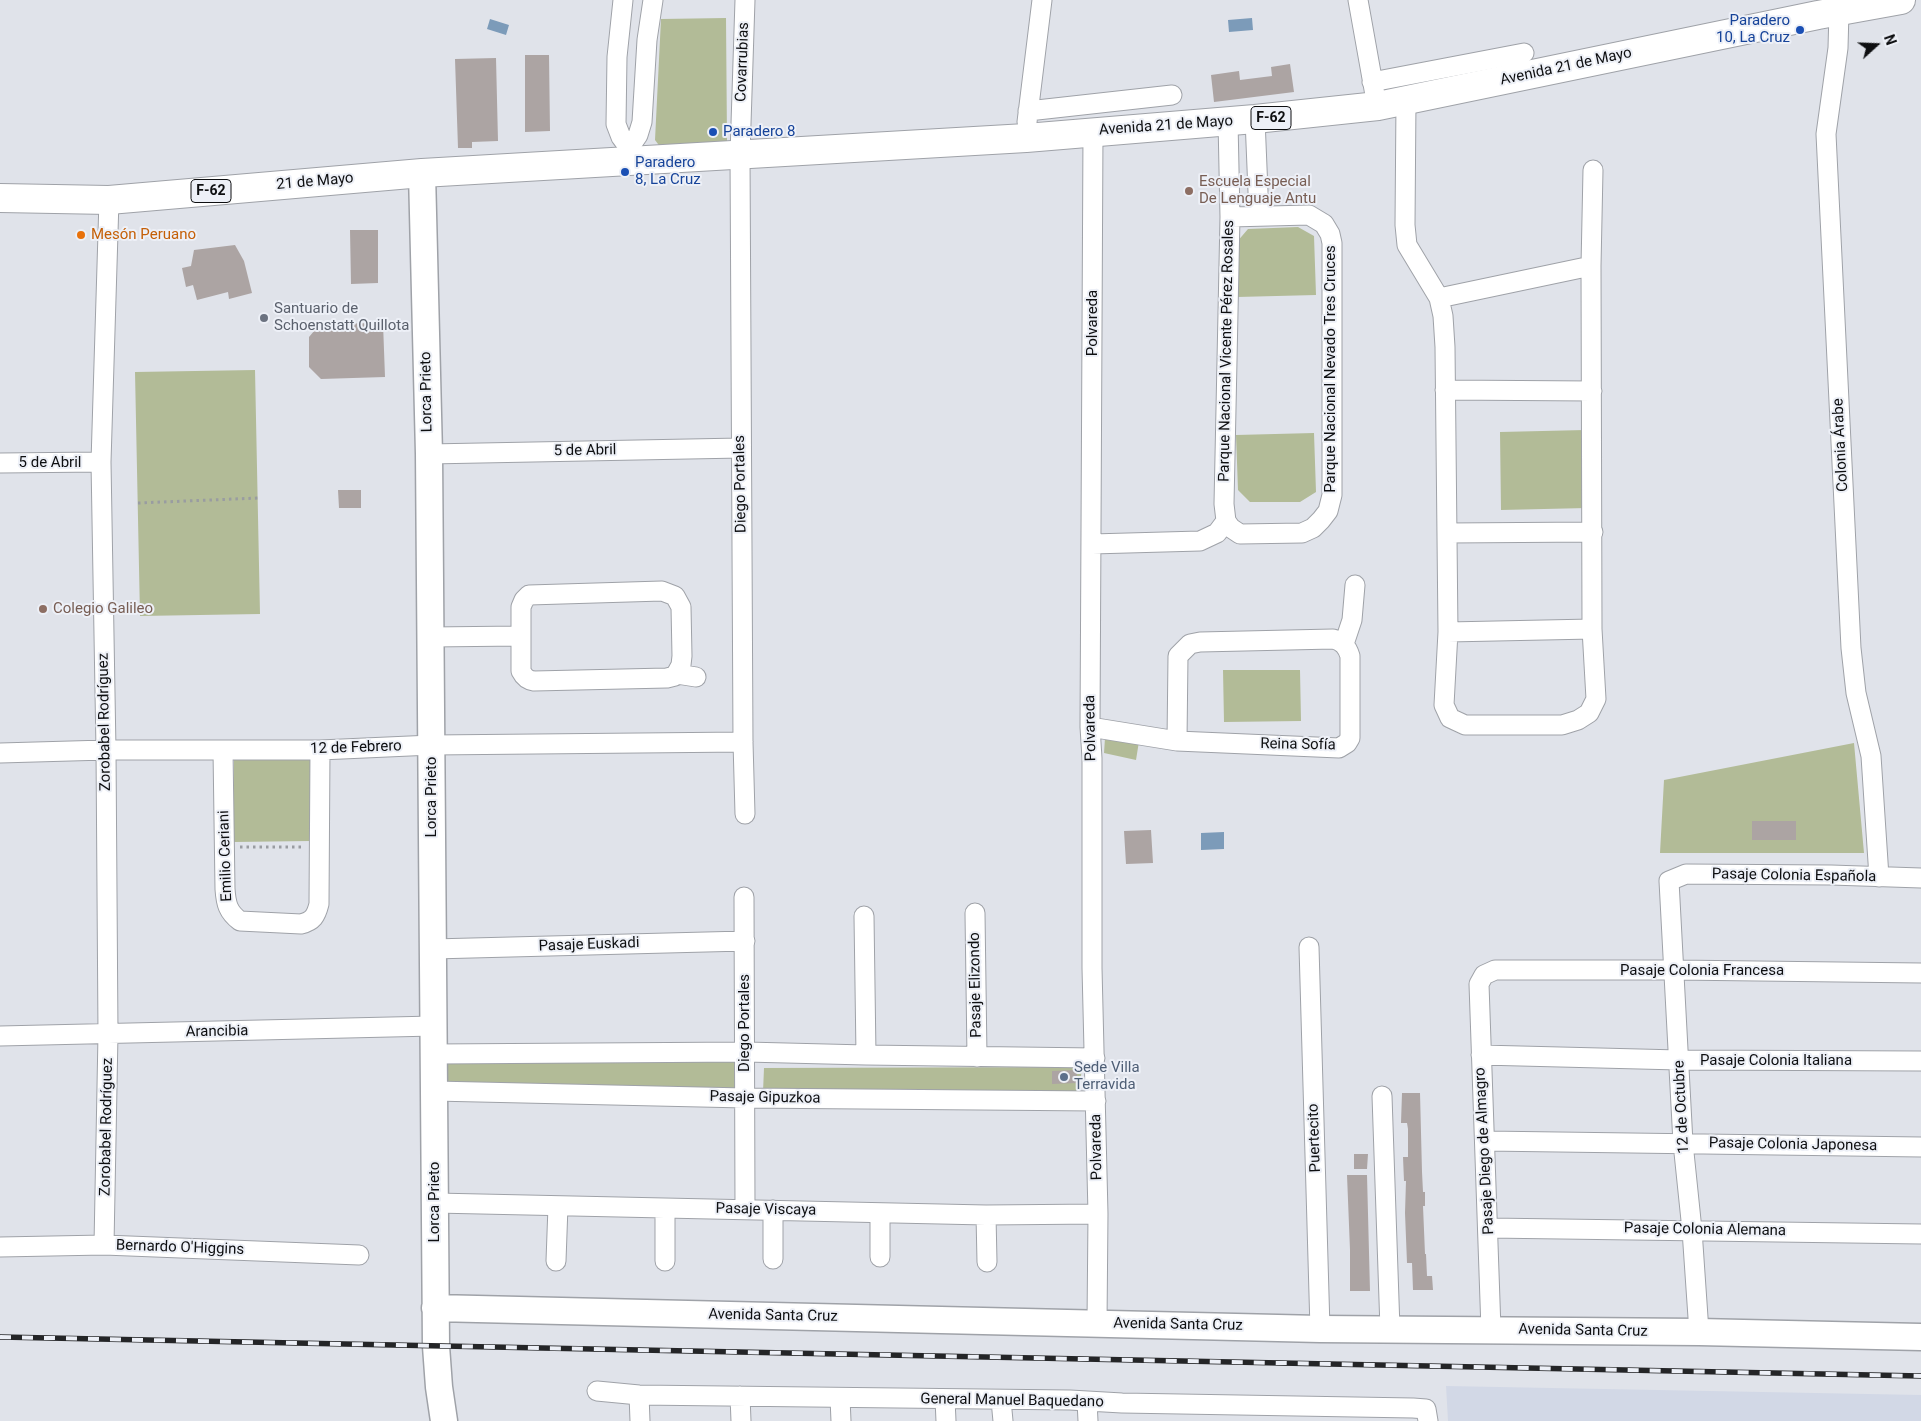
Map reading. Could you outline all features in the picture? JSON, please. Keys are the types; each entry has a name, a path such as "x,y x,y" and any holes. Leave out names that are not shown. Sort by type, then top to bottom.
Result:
{"main road":[{"name":"Avenida 21 de Mayo","path":"630,154 740,155 1026,138 1255,119 1375,94 1406,100 1839,11 1902,0"},
{"name":"21 de Mayo","path":"0,198 109,200 630,154"},
{"name":"Lorca Prieto","path":"422,173 429,454 435,1308 439,1387 444,1421"},
{"name":"Avenida Santa Cruz","path":"435,1308 1320,1329 1699,1332 1921,1337"}],"street":[{"path":"623,0 617,57 616,124 630,154"},
{"path":"630,154 642,122 647,40 652,0"},
{"name":"Covarrubias","path":"740,155 745,0"},
{"path":"1026,138 1042,0"},
{"path":"1358,0 1375,94 1524,53"},
{"name":"Colonia Árabe","path":"1839,11 1838,48 1826,134 1850,648 1856,693 1871,756 1879,878"},
{"path":"1028,111 1172,95"},
{"path":"1406,100 1405,225 1407,245 1439,298 1443,316 1445,347 1448,632 1444,705 1450,718 1465,725 1562,726 1589,714 1596,699 1592,628 1591,266 1593,170"},
{"path":"1255,119 1259,216"},
{"name":"Parque Nacional Vicente Pérez Rosales","path":"1226,521 1224,504 1230,216 1228,121"},
{"name":"Polvareda","path":"1093,132 1090,727 1092,758 1092,968 1098,1214 1097,1323"},
{"name":"Diego Portales","path":"740,155 745,814"},
{"name":"Zorobabel Rodríguez","path":"104,1245 108,1034 101,462 109,200"},
{"name":"Parque Nacional Nevado Tres Cruces","path":"1226,521 1231,528 1240,534 1302,533 1314,528 1321,520 1328,511 1332,495 1332,243 1330,234 1324,224 1309,215 1230,216"},
{"path":"1439,298 1591,266"},
{"path":"1445,390 1592,391"},
{"name":"5 de Abril","path":"429,454 741,448"},
{"name":"5 de Abril","path":"0,463 101,462"},
{"path":"1092,544 1200,541 1217,533 1226,521"},
{"path":"1448,533 1593,532"},
{"path":"1177,741 1178,656 1190,644 1200,642 1333,639 1344,644 1352,620 1355,585"},
{"path":"677,674 682,665 681,607 675,596 666,592 556,593 529,595 524,600 521,607 521,671 528,680 667,678 677,674 696,677"},
{"path":"1448,632 1592,628"},
{"path":"430,637 520,636"},
{"name":"Reina Sofía","path":"1090,727 1177,741 1334,748 1344,746 1350,738 1350,656 1344,644"},
{"name":"12 de Febrero","path":"0,753 106,750 320,750 432,745 743,742"},
{"name":"Emilio Ceriani","path":"223,750 224,847 228,910 240,921 301,924 310,922 316,914 319,904 320,750"},
{"name":"Pasaje Colonia Española","path":"1669,881 1686,874 1921,878"},
{"name":"12 de Octubre","path":"1669,881 1684,1143 1699,1332"},
{"name":"Diego Portales","path":"744,897 746,1052 745,1209"},
{"name":"Pasaje Elizondo","path":"975,913 977,1057"},
{"path":"864,916 866,1055"},
{"name":"Pasaje Euskadi","path":"433,949 745,940"},
{"name":"Puertecito","path":"1310,947 1320,1329"},
{"name":"Pasaje Colonia Francesa","path":"1484,975 1496,970 1921,973"},
{"name":"Pasaje Diego de Almagro","path":"1484,975 1479,984 1486,1141 1491,1330"},
{"name":"Arancibia","path":"0,1036 434,1026"},
{"path":"434,1054 746,1052 1094,1058"},
{"name":"Pasaje Colonia Italiana","path":"1481,1055 1679,1060 1921,1061"},
{"name":"Pasaje Gipuzkoa","path":"434,1091 745,1098 1096,1101"},
{"path":"1382,1096 1390,1329"},
{"name":"Pasaje Colonia Japonesa","path":"1486,1141 1921,1147"},
{"name":"Pasaje Viscaya","path":"435,1204 986,1215 1098,1214"},
{"path":"556,1261 558,1206"},
{"path":"665,1209 665,1261"},
{"path":"773,1259 774,1210"},
{"path":"880,1213 880,1257"},
{"path":"986,1215 987,1262"},
{"name":"Pasaje Colonia Alemana","path":"1489,1228 1921,1234"},
{"name":"Bernardo O'Higgins","path":"0,1247 104,1245 359,1255"},
{"name":"General Manuel Baquedano","path":"597,1391 639,1395 1087,1401 1427,1415"},
{"path":"639,1395 640,1421"},
{"path":"740,1396 741,1421"},
{"path":"840,1398 841,1421"},
{"path":"945,1399 946,1421"},
{"path":"1001,1400 1003,1421"},
{"path":"1087,1401 1088,1421"}],"path":[{"path":"138,503 258,498"},
{"path":"224,847 320,847"}],"shaded area":[{"path":"1446,1386 1921,1395 1921,1421 1448,1421"}],"green space":[{"path":"726,18 727,141 661,148 655,140 661,19"},
{"path":"1298,227 1314,236 1316,295 1237,297 1236,243 1248,229"},
{"path":"255,370 260,614 140,616 135,372"},
{"path":"1585,430 1587,508 1501,510 1500,432"},
{"path":"1314,433 1316,492 1300,502 1250,502 1238,490 1236,435"},
{"path":"1223,670 1300,670 1301,721 1224,722"},
{"path":"1106,723 1141,729 1136,760 1104,753"},
{"path":"1854,743 1864,853 1660,853 1664,780"},
{"path":"234,755 310,756 310,841 234,842"},
{"path":"746,1052 745,1098 434,1091 434,1054"},
{"path":"1082,1067 1079,1094 763,1092 764,1068"}],"water":[{"path":"1252,18 1253,30 1229,32 1228,20"},
{"path":"490,19 509,25 506,35 487,29"},
{"path":"1224,832 1224,849 1201,850 1201,833"}],"building":[{"path":"525,55 549,55 550,131 525,132"},
{"path":"496,58 498,141 472,142 472,148 458,148 455,59"},
{"path":"1290,64 1294,92 1214,102 1211,75 1239,71 1240,80 1272,76 1271,67"},
{"path":"350,230 378,230 378,283 351,284"},
{"path":"235,245 244,261 252,293 229,299 228,292 197,300 193,285 186,287 182,268 191,266 194,250"},
{"path":"383,323 385,377 321,379 309,367 309,337 320,324"},
{"path":"338,490 361,490 361,508 339,508"},
{"path":"1752,821 1796,821 1796,840 1752,840"},
{"path":"1151,830 1153,863 1126,864 1124,831"},
{"name":"Sede Villa Terravida","path":"1077,1070 1077,1083 1052,1084 1052,1071"},
{"path":"1402,1093 1420,1093 1423,1192 1425,1192 1425,1206 1423,1206 1425,1254 1427,1276 1432,1276 1433,1290 1413,1290 1412,1263 1407,1263 1406,1181 1404,1181 1403,1157 1408,1157 1408,1129 1407,1123 1401,1123"},
{"path":"1354,1154 1368,1154 1367,1169 1354,1169"},
{"path":"1347,1175 1367,1175 1370,1291 1350,1291"}],"railway":[{"path":"0,1337 1921,1376"}],"place":[{"name":"Paradero 10, La Cruz","path":"1800,30"},
{"name":"Paradero 8","path":"713,132"},
{"name":"Paradero 8, La Cruz","path":"625,172"},
{"name":"Escuela Especial De Lenguaje Antu","path":"1189,191"},
{"name":"Mesón Peruano","path":"81,235"},
{"name":"Santuario de Schoenstatt Quillota","path":"264,318"},
{"name":"Colegio Galileo","path":"43,609"},
{"name":"Sede Villa Terravida","path":"1064,1077"}]}
